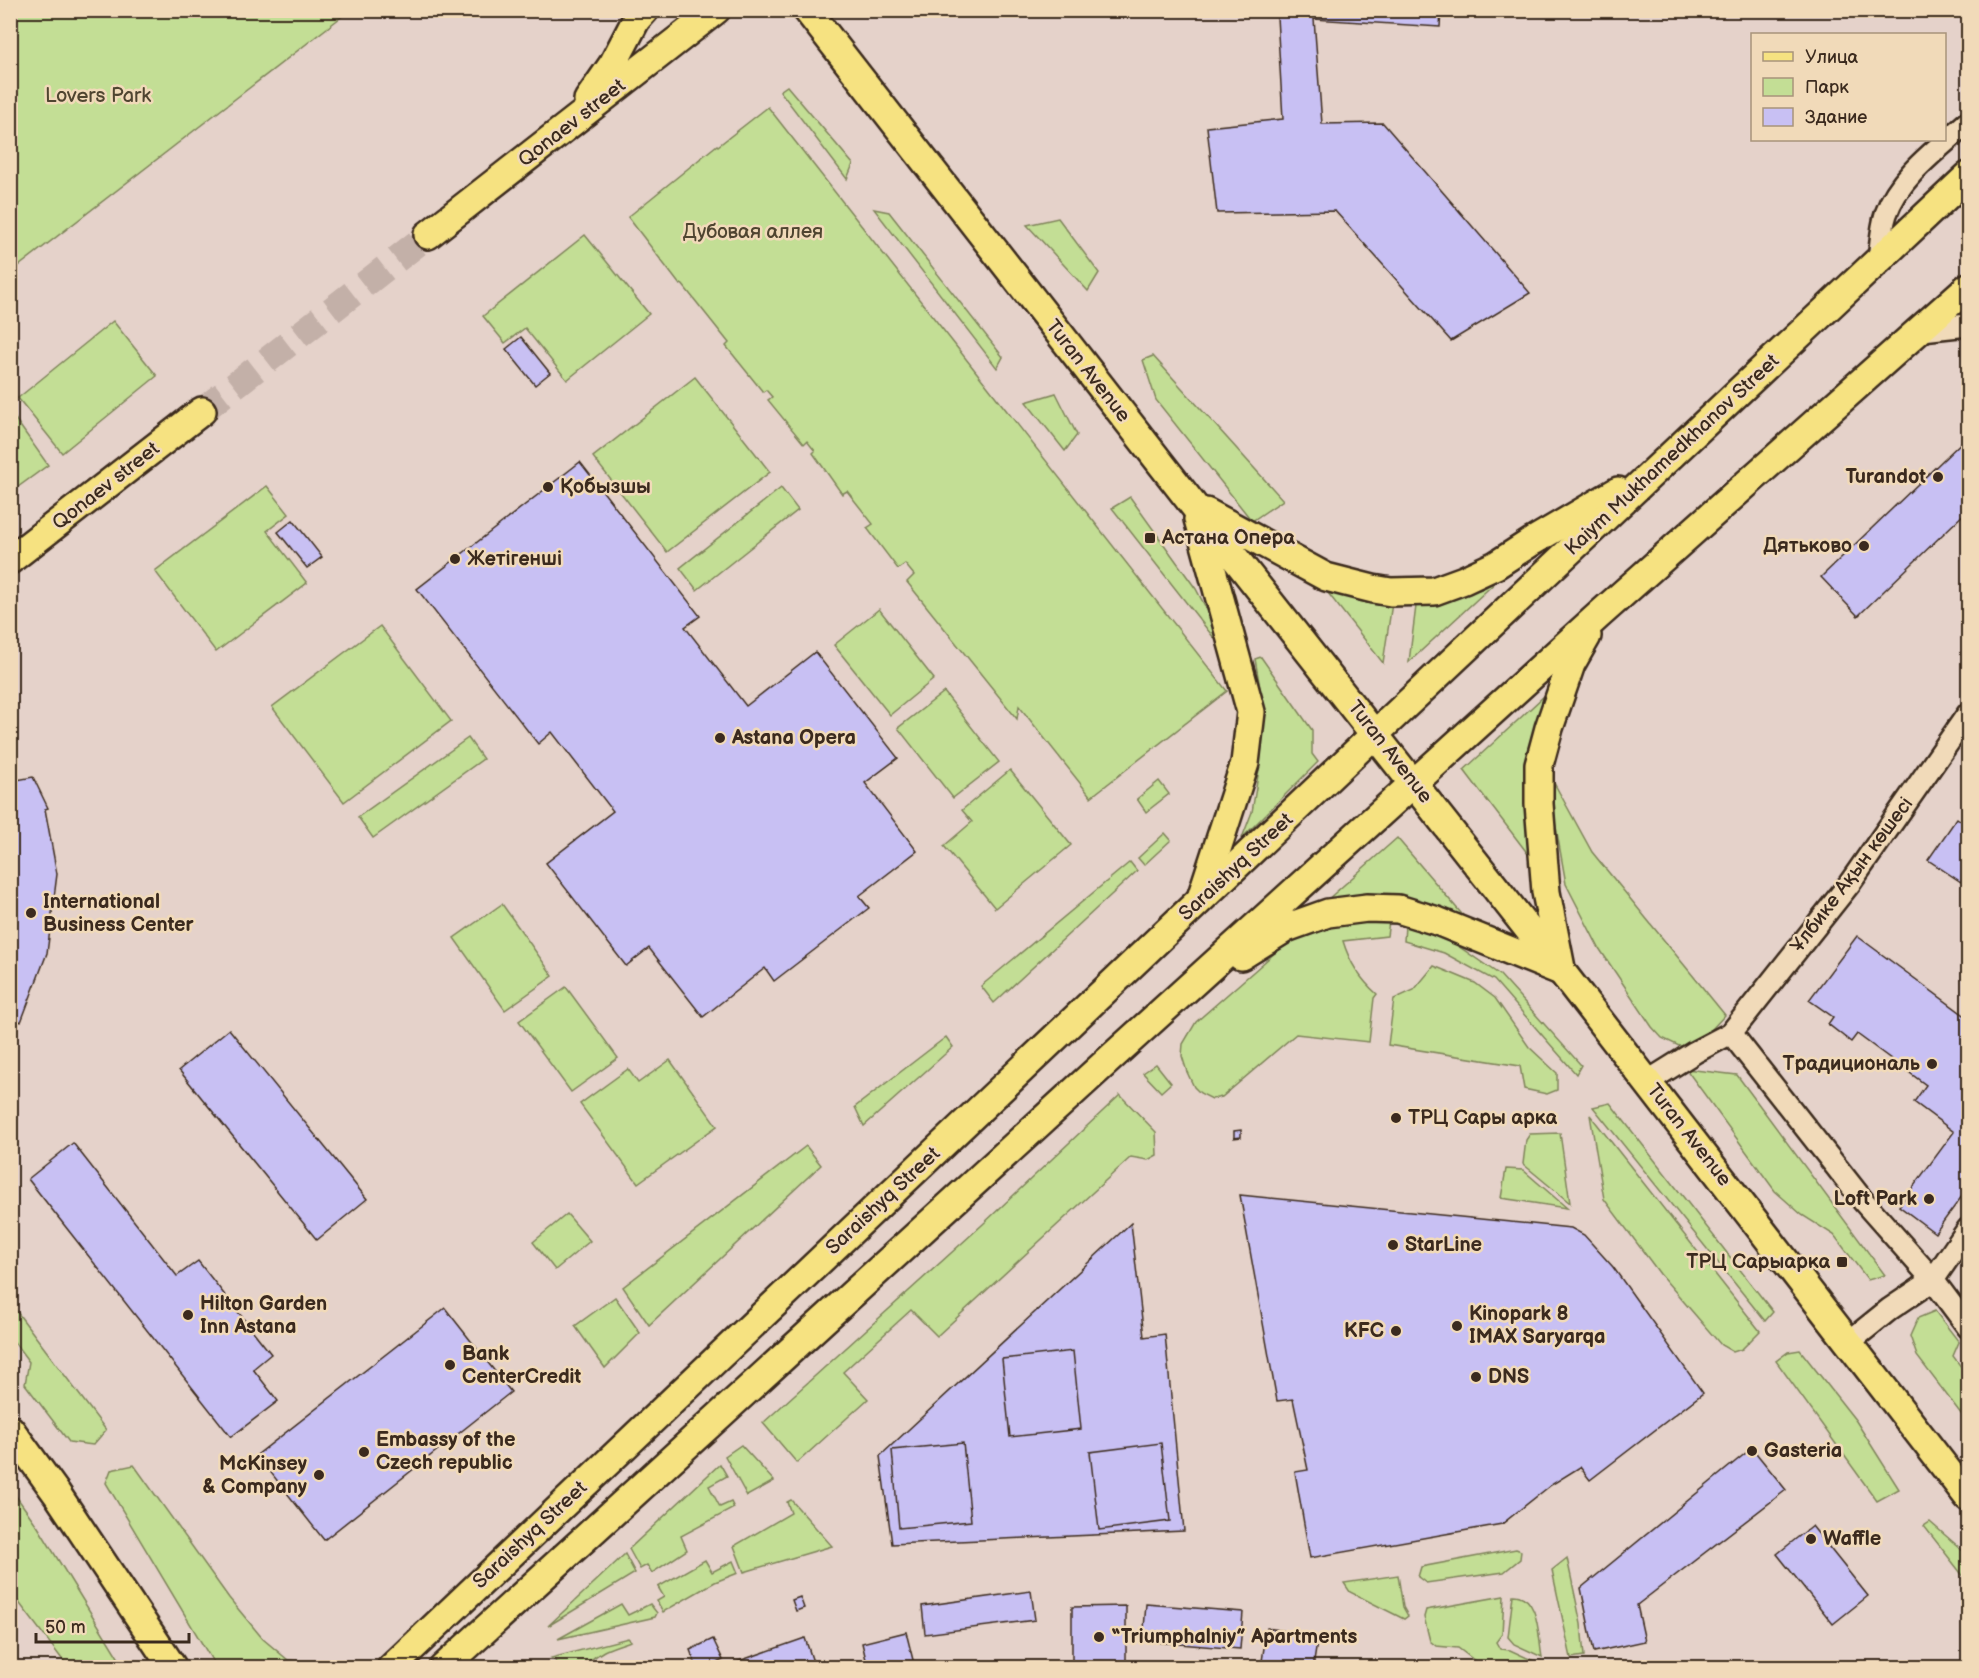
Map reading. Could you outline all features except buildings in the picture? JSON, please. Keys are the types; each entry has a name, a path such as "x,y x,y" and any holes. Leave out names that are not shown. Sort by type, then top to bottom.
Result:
{"main road":[{"path":"573,122 613,64 636,20 645,10"},
{"name":"Qonaev street","path":"428,235 716,10"},
{"name":"Turan Avenue","path":"807,10 1562,972 1968,1497"},
{"name":"Kaiym Mukhamedkhanov Street","path":"1375,734 1968,176"},
{"path":"1414,783 1968,287"},
{"name":"Qonaev street","path":"10,560 202,411"},
{"path":"1194,506 1326,577 1391,592 1434,591 1496,565 1657,468"},
{"path":"1194,506 1251,712 1245,763 1199,902"},
{"path":"1562,972 1546,892 1539,804 1539,765 1549,728 1572,664 1599,615"},
{"name":"Saraishyq Street","path":"391,1668 1375,734"},
{"name":"Saraishyq Street","path":"443,1668 1414,783"},
{"path":"1192,986 1286,928 1328,913 1367,908 1398,909 1437,921 1562,972"},
{"path":"10,1429 57,1494 173,1668"}],"street":[{"path":"1880,260 1883,227 1892,200 1923,162 1968,122"},
{"path":"1922,330 1968,325"},
{"name":"Ұлбике Ақын көшесі","path":"1731,1033 1850,883 1968,714"},
{"path":"1647,1082 1731,1033 1864,1202 1933,1280 1968,1327"},
{"path":"1849,1342 1890,1309 1933,1280 1968,1229"}],"green space":[{"name":"Lovers Park","path":"11,10 349,10 349,11 11,272"},
{"path":"787,86 853,164 847,179 780,91"},
{"name":"Дубовая аллея","path":"768,107 1227,691 1091,797 1019,706 1017,719 907,582 914,575 905,564 898,569 867,528 873,524 847,491 842,494 813,453 815,451 807,441 804,444 768,400 772,397 766,390 763,392 726,346 729,343 682,284 680,285 628,217"},
{"path":"874,209 889,212 1003,357 997,368"},
{"path":"1058,218 1099,273 1088,291 1027,225"},
{"path":"585,235 649,314 567,380 525,328 505,343 483,316"},
{"path":"113,321 157,376 62,453 18,398"},
{"path":"1153,356 1283,500 1252,521 1156,400 1143,360"},
{"path":"695,377 770,472 667,552 593,457"},
{"path":"1056,393 1077,435 1065,451 1026,402"},
{"path":"11,413 48,465 10,492"},
{"path":"267,486 289,514 267,531 307,583 216,652 155,571"},
{"path":"781,488 798,510 697,590 680,568"},
{"path":"1130,497 1196,589 1216,627 1214,638 1112,508"},
{"path":"1498,580 1409,662 1416,606 1482,589"},
{"path":"1324,588 1392,603 1383,663"},
{"path":"879,609 934,679 890,715 834,645"},
{"path":"380,626 451,721 344,802 272,707"},
{"path":"1261,657 1312,730 1312,754 1318,762 1242,838 1252,812 1265,717 1255,659"},
{"path":"1556,685 1538,867 1464,770"},
{"path":"944,692 999,762 953,798 898,728"},
{"path":"468,738 483,759 373,838 358,817"},
{"path":"1010,770 1071,845 995,908 944,846 972,822 962,810"},
{"path":"1159,781 1169,794 1146,812 1137,799"},
{"path":"1553,781 1592,852 1725,1015 1699,1043 1679,1046 1662,1038 1652,1027 1599,948 1566,884 1548,782"},
{"path":"1165,833 1171,840 1144,865 1138,858"},
{"path":"1397,838 1478,933 1318,908"},
{"path":"1130,862 1137,871 994,1003 981,986"},
{"path":"502,904 553,976 505,1010 454,938"},
{"path":"1389,921 1387,936 1343,941 1356,970 1377,994 1374,998 1369,1042 1296,1034 1222,1097 1212,1099 1194,1087 1182,1056 1183,1044 1196,1022 1277,951 1301,937 1338,925"},
{"path":"1405,925 1430,930 1452,942 1500,975 1581,1065 1576,1074 1494,980 1444,953 1404,941"},
{"path":"1434,966 1475,983 1495,998 1529,1047 1557,1073 1557,1090 1547,1094 1524,1089 1520,1066 1388,1045 1394,999 1414,990"},
{"path":"566,987 618,1058 571,1092 519,1021"},
{"path":"946,1037 953,1047 864,1126 855,1107"},
{"path":"670,1060 717,1126 638,1183 580,1104 628,1069 638,1083"},
{"path":"1156,1064 1171,1083 1161,1092 1143,1073"},
{"path":"1686,1069 1737,1075 1885,1275 1868,1280 1834,1235 1802,1215 1775,1191"},
{"path":"1120,1095 1156,1132 1157,1155 1148,1160 1131,1157 937,1336 911,1310 843,1372 868,1399 797,1463 763,1423 982,1225"},
{"path":"1610,1103 1773,1312 1765,1321 1593,1107"},
{"path":"1590,1115 1760,1331 1742,1349 1733,1352 1721,1345 1660,1274 1604,1199"},
{"path":"1560,1133 1570,1203 1523,1164 1526,1140 1530,1134"},
{"path":"806,1146 821,1165 649,1325 623,1287"},
{"path":"1506,1169 1523,1170 1567,1208 1501,1198"},
{"path":"567,1214 590,1241 555,1270 533,1242"},
{"path":"615,1297 640,1333 605,1368 575,1326"},
{"path":"11,1304 106,1430 93,1445 69,1442 25,1384 29,1362 11,1338"},
{"path":"1935,1311 1959,1342 1953,1356 1968,1376 1968,1423 1917,1356 1910,1336 1918,1318"},
{"path":"1800,1350 1856,1421 1899,1489 1877,1501 1776,1361 1788,1352"},
{"path":"741,1445 774,1481 747,1496 725,1456"},
{"path":"720,1464 727,1476 709,1486 720,1507 731,1502 734,1508 681,1536 687,1550 652,1573 647,1565 640,1569 629,1549"},
{"path":"134,1465 229,1598 263,1639 288,1660 331,1665 327,1668 216,1667 106,1483 111,1470"},
{"path":"11,1489 38,1527 124,1667 68,1667 11,1592"},
{"path":"791,1500 832,1546 744,1572 734,1546 791,1513 787,1502"},
{"path":"1930,1522 1968,1555 1968,1582 1924,1526"},
{"path":"1516,1549 1521,1551 1520,1559 1504,1572 1426,1583 1418,1577 1421,1567"},
{"path":"625,1554 635,1573 548,1626"},
{"path":"1567,1558 1581,1624 1584,1656 1571,1658 1552,1570"},
{"path":"705,1560 712,1572 733,1561 738,1573 715,1582 663,1612 657,1601 664,1597 658,1587"},
{"path":"1398,1575 1403,1607 1408,1616 1404,1619 1350,1592 1344,1583"},
{"path":"1513,1595 1522,1597 1533,1609 1542,1657 1514,1644 1508,1637"},
{"path":"1504,1596 1502,1634 1496,1642 1500,1649 1510,1650 1547,1667 1483,1667 1458,1648 1436,1646 1430,1641 1424,1617 1426,1610"},
{"path":"621,1604 628,1615 650,1604 657,1613 655,1617 558,1639"},
{"path":"628,1638 631,1641 604,1651 578,1667 567,1667 551,1658"}],"tunnel":[{"path":"202,411 428,235"}],"place":[{"name":"Turandot","path":"1938,477"},
{"name":"Қобызшы","path":"548,487"},
{"name":"Астана Опера","path":"1150,538"},
{"name":"Дятьково","path":"1864,546"},
{"name":"Жетігенші","path":"455,559"},
{"name":"Astana Opera","path":"720,738"},
{"name":"International Business Center","path":"31,913"},
{"name":"Традициональ","path":"1932,1064"},
{"name":"ТРЦ Сары арка","path":"1396,1118"},
{"name":"Loft Park","path":"1929,1199"},
{"name":"StarLine","path":"1393,1245"},
{"name":"ТРЦ Сарыарка","path":"1842,1262"},
{"name":"Hilton Garden Inn Astana","path":"188,1315"},
{"name":"Kinopark 8 IMAX Saryarqa","path":"1457,1326"},
{"name":"KFC","path":"1396,1331"},
{"name":"Bank CenterCredit","path":"450,1365"},
{"name":"DNS","path":"1476,1377"},
{"name":"Gasteria","path":"1752,1451"},
{"name":"Embassy of the Czech republic","path":"364,1452"},
{"name":"McKinsey & Company","path":"319,1475"},
{"name":"Waffle","path":"1811,1539"},
{"name":"“Triumphalniy” Apartments","path":"1099,1637"}]}
